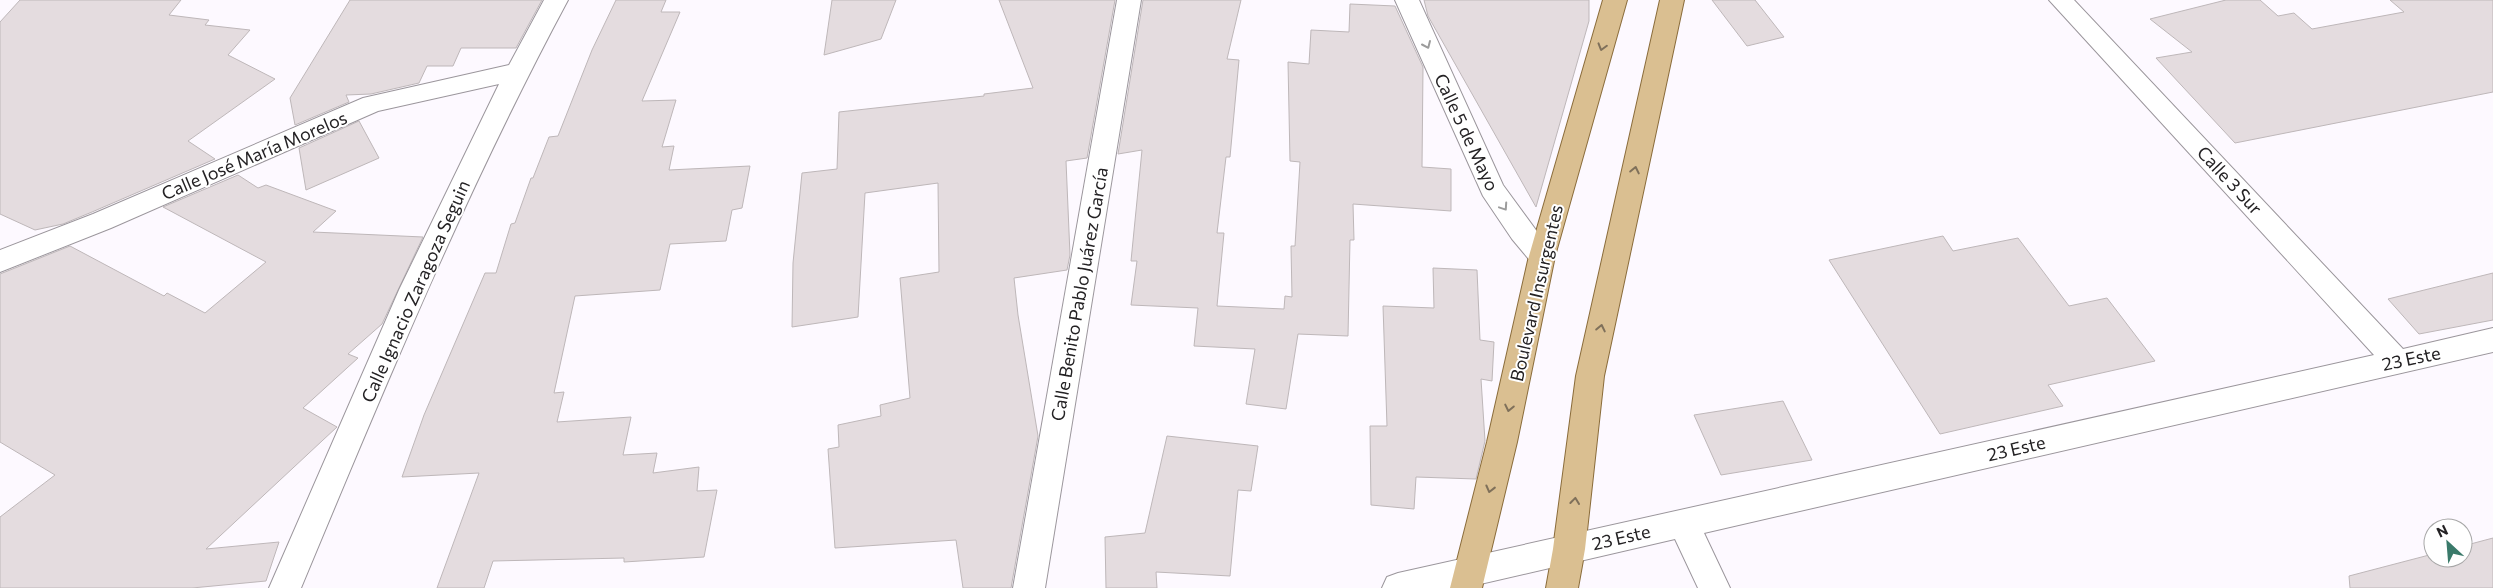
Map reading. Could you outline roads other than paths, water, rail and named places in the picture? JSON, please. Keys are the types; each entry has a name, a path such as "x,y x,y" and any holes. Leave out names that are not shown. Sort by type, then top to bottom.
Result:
{"main road":[{"name":"Boulevard Insurgentes","path":"1468,580 1502,442 1542,256 1615,0"},
{"path":"1562,588 1554,552 1590,376 1672,0"}],"street":[{"name":"Calle Ignacio Zaragoza Seguin","path":"285,588 427,258 515,72 556,0"},
{"name":"Calle Benito Pablo Juárez García","path":"1029,588 1129,0"},
{"name":"Calle 5 de Mayo","path":"1407,0 1492,189 1520,232 1542,256"},
{"name":"Calle 3 Sur","path":"2061,0 2397,361"},
{"name":"Calle José María Morelos","path":"0,261 102,221 372,104 515,72"},
{"name":"23 Este","path":"1398,588 1468,580 1554,552 2493,340"},
{"path":"1683,523 1714,588"}]}
